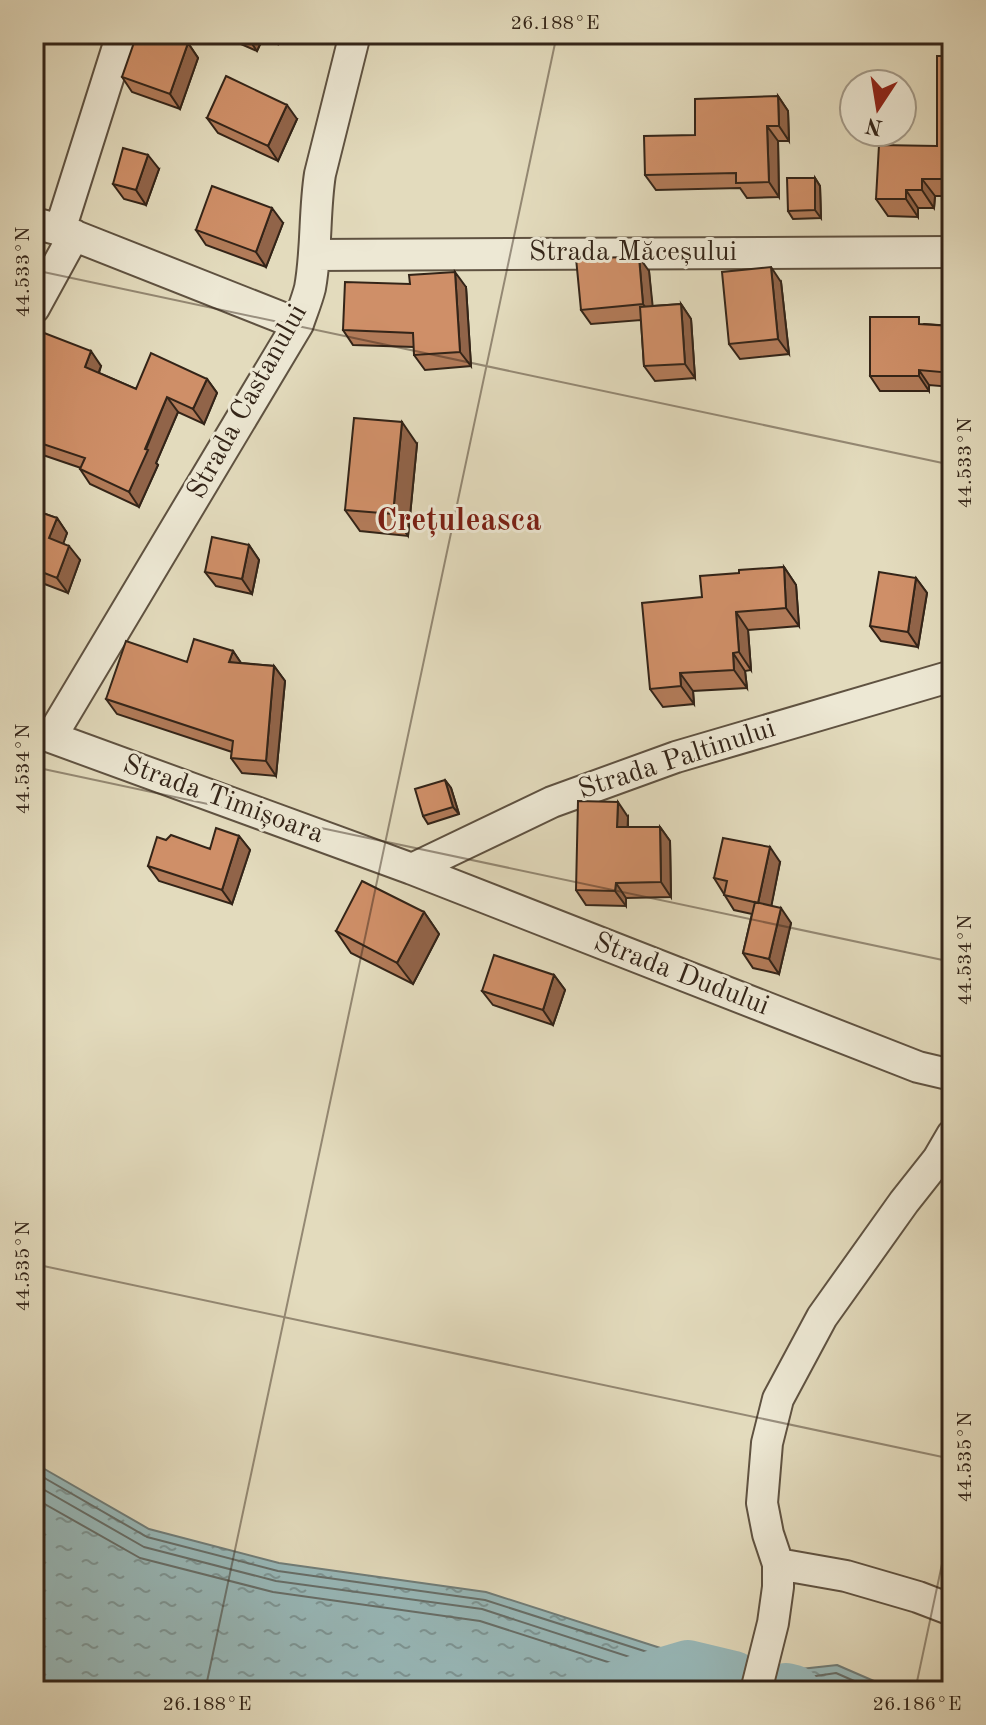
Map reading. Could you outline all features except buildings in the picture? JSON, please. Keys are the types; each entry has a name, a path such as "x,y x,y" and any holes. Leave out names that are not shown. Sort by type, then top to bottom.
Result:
{"street":[{"path":"34,308 56,229 122,34"},
{"name":"Strada Castanului","path":"42,734 298,324 309,290 320,174 355,34"},
{"path":"56,229 298,324"},
{"name":"Strada Măceșului","path":"314,255 952,252"},
{"name":"Strada Paltinului","path":"412,869 552,802 662,762 952,676"},
{"name":"Strada Timișoara","path":"42,734 412,869"},
{"name":"Strada Dudului","path":"412,869 918,1067 952,1075"},
{"path":"756,1691 773,1623 778,1587 778,1564 762,1503 767,1443 778,1399 822,1317 938,1159 952,1135"},
{"path":"778,1564 846,1576 952,1610"}],"water":[{"path":"34,1463 149,1529 279,1563 486,1592 704,1662 696,1691 34,1691"},
{"path":"837,1665 897,1691 795,1691 801,1669"}],"waterway":[{"path":"603,1691 688,1666 734,1677"},
{"path":"786,1689 794,1691"}],"district":[{"name":"Crețuleasca","path":"459,522"}]}
